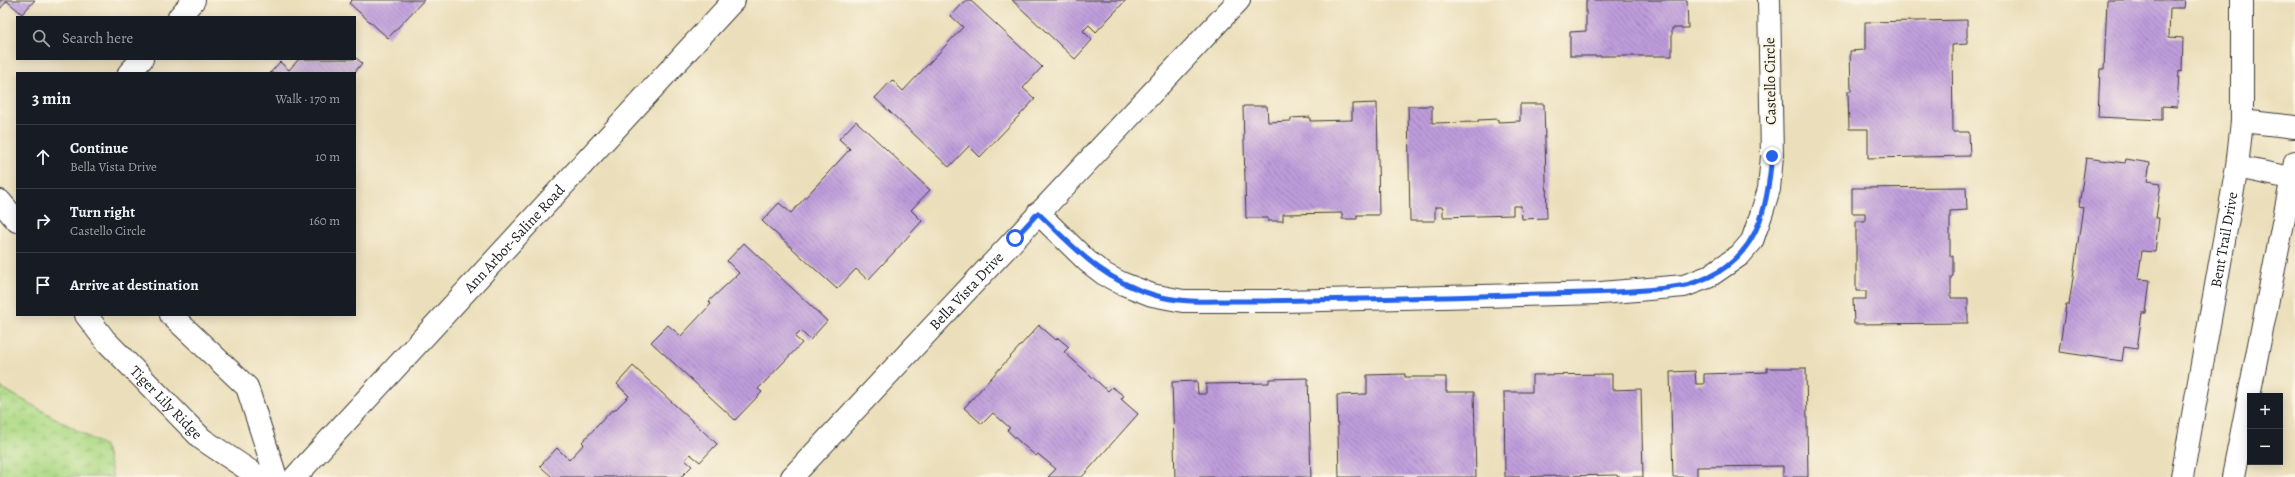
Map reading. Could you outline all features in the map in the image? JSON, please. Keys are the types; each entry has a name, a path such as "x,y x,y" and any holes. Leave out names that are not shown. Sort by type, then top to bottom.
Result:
{"street":[{"path":"180,16 194,0"},
{"name":"Ann Arbor-Saline Road","path":"295,477 734,0"},
{"name":"Bella Vista Drive","path":"792,477 1239,0"},
{"name":"Castello Circle","path":"1038,213 1087,261 1104,274 1121,283 1152,295 1183,301 1283,301 1593,293 1684,286 1708,277 1740,255 1752,241 1761,215 1768,189 1772,156 1768,0"},
{"name":"Bent Trail Drive","path":"2182,477 2237,167 2242,121 2242,0"},
{"path":"130,72 141,60"},
{"path":"2242,121 2295,128"},
{"path":"2233,477 2293,173 2237,167"},
{"name":"Tiger Lily Ridge","path":"87,316 105,340 202,439 259,477"},
{"path":"172,316 247,387 276,477"}],"green space":[{"path":"0,387 105,446 113,477 0,477"}],"building":[{"path":"0,0 35,0 22,14 7,1 0,9"},
{"path":"352,0 424,0 388,38 349,3"},
{"path":"966,0 970,0 1042,67 1023,88 1035,99 980,157 969,146 949,167 875,98 892,80 903,91 963,27 951,16"},
{"path":"1012,0 1126,0 1096,32 1089,25 1083,31 1092,40 1075,59"},
{"path":"1586,0 1687,0 1688,28 1672,28 1672,56 1570,56 1570,32 1586,31"},
{"path":"2107,0 2185,0 2184,8 2170,8 2169,37 2183,38 2182,72 2179,71 2177,107 2162,106 2162,120 2098,117 2100,69 2104,69"},
{"path":"1967,20 1967,44 1952,45 1953,132 1969,132 1970,156 1868,158 1868,129 1849,129 1848,91 1851,91 1850,51 1865,50 1865,22"},
{"path":"356,58 362,63 355,72 271,72 280,62 289,70 298,60 356,60"},
{"path":"1377,103 1379,215 1357,215 1357,219 1342,219 1342,213 1283,214 1283,221 1268,221 1268,218 1246,218 1243,106 1267,106 1268,122 1291,121 1291,118 1310,117 1310,121 1352,120 1352,104"},
{"path":"1520,104 1544,104 1547,218 1522,219 1521,206 1513,206 1513,215 1443,217 1443,207 1435,207 1435,221 1410,221 1408,106 1432,106 1432,123 1478,122 1478,120 1498,119 1498,122 1520,121"},
{"path":"856,121 930,190 911,210 922,221 868,280 856,269 837,289 762,221 779,203 791,213 850,149 839,139"},
{"path":"2086,158 2125,163 2126,159 2150,163 2147,181 2161,183 2156,218 2159,218 2155,252 2142,251 2138,279 2150,280 2146,313 2142,313 2137,349 2124,347 2122,361 2059,352 2066,305 2069,305 2083,207 2079,206"},
{"path":"1966,187 1967,210 1950,211 1950,256 1953,256 1951,298 1968,298 1968,323 1854,324 1853,299 1866,299 1866,291 1856,291 1856,221 1865,221 1865,213 1852,213 1852,188"},
{"path":"744,243 827,321 810,340 801,331 795,337 802,343 758,389 762,392 735,420 651,342 668,325 681,336 711,304 709,301 739,273 727,261"},
{"path":"1039,325 1056,340 1058,338 1069,347 1064,352 1108,391 1112,387 1124,396 1121,399 1138,414 1082,477 1048,477 1056,469 1038,454 1036,456 1022,444 1007,430 1010,428 993,413 982,424 964,408"},
{"path":"633,366 717,444 700,462 690,454 685,460 692,466 681,477 552,477 540,466 557,448 569,460 584,444 582,442 612,410 614,411 629,396 617,384"},
{"path":"1767,368 1806,368 1808,477 1783,477 1783,466 1697,467 1697,477 1673,477 1670,372 1695,371 1696,384 1704,384 1704,374 1767,372"},
{"path":"1405,374 1405,377 1446,377 1446,392 1474,392 1476,477 1339,477 1337,395 1367,394 1367,375"},
{"path":"1612,374 1612,390 1641,389 1643,477 1618,477 1617,475 1505,477 1504,392 1532,392 1532,375"},
{"path":"1308,378 1311,477 1175,477 1172,382 1197,381 1198,394 1206,394 1206,384 1269,383 1269,379"}],"route":[{"path":"1015,238 1038,213 1087,261 1104,274 1121,283 1152,295 1183,301 1283,301 1601,293 1684,286 1708,277 1721,270 1740,255 1752,241 1768,189 1772,156"}]}
